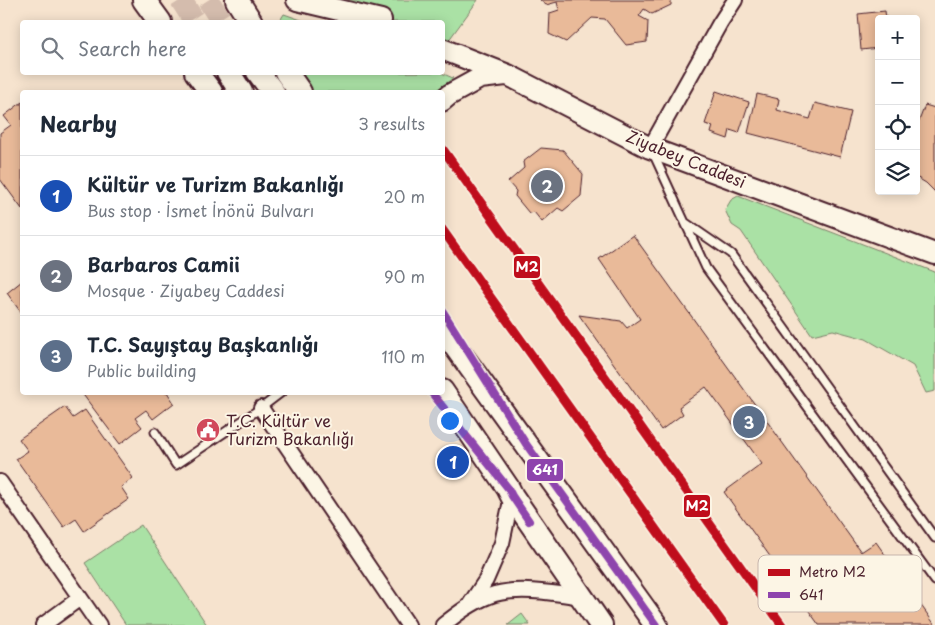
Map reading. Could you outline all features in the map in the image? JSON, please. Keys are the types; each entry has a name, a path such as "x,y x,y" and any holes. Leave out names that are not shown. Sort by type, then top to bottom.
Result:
{"main road":[{"path":"144,0 159,20"},
{"path":"237,0 250,20"},
{"path":"297,0 379,20"},
{"path":"347,0 381,20"},
{"name":"Ziyabey Caddesi","path":"445,51 508,75 650,148 935,254"},
{"path":"198,75 210,90"},
{"path":"230,75 240,90"},
{"path":"260,75 271,90"},
{"path":"288,75 299,90"},
{"path":"445,99 480,78 508,75"},
{"path":"445,314 526,444"},
{"path":"445,332 656,625"},
{"path":"432,395 510,492"},
{"path":"445,395 601,625"}],"street":[{"path":"650,148 735,0"},
{"path":"261,408 408,625"},
{"path":"0,482 99,625"},
{"path":"470,605 486,580 502,543 510,492"},
{"path":"443,625 470,605 490,595 508,591 552,592 581,597"},
{"path":"44,625 80,598"}],"lane":[{"path":"650,148 706,268 916,555"},
{"path":"685,222 731,254 935,538"},
{"path":"155,432 176,465 278,395"},
{"path":"922,563 935,581"}],"green space":[{"path":"330,0 478,0 445,45 445,20 364,20"},
{"path":"284,14 301,20 280,20"},
{"path":"299,75 445,75 453,78 438,90 310,90"},
{"path":"738,196 935,272 935,391 926,393 913,366 866,339 833,330 812,335 741,231 732,225 725,210 731,200"},
{"path":"141,525 207,625 126,625 85,563"},
{"path":"522,614 530,625 508,625"}],"building":[{"path":"540,0 671,0 671,5 652,14 644,9 639,16 648,21 647,42 626,45 605,19 592,18 566,42 549,34 550,13 559,10 557,2 546,5"},
{"path":"885,11 886,15 875,15 875,48 861,50 858,14"},
{"path":"716,91 749,102 739,133 730,130 728,139 711,133 713,126 705,124"},
{"path":"757,94 779,99 777,110 810,119 815,103 851,112 840,157 748,133"},
{"path":"20,104 20,206 0,179 0,133 11,125 4,116"},
{"path":"925,105 935,108 935,192 920,179 920,118"},
{"path":"541,148 563,150 583,174 581,196 563,211 558,208 542,222 534,212 529,213 515,196 516,191 508,182 524,168 523,162"},
{"path":"633,235 861,552 876,542 885,555 769,555 724,492 762,464 706,387 679,407 683,414 661,430 579,315 621,321 627,328 640,319 599,259"},
{"path":"20,283 20,311 7,293"},
{"path":"83,395 169,395 174,403 153,419 146,410 135,418 142,427 120,444"},
{"path":"65,407 73,418 85,410 133,478 121,487 129,499 84,531 76,519 64,527 16,459 28,451 19,439"},
{"path":"922,607 935,625 819,625 810,612 922,612"}],"tunnel":[{"path":"181,0 194,20"},
{"path":"208,0 221,20"}],"metro line":[{"name":"M2","path":"445,152 758,591"},
{"name":"M2","path":"445,233 724,625"},
{"name":"M2","path":"773,612 782,625"}],"transit line":[{"name":"641","path":"445,315 526,444 656,625"},
{"name":"641","path":"433,395 508,488 529,521"}],"place":[{"name":"Barbaros Camii","path":"547,186"},
{"name":"T.C. Sayıştay Başkanlığı","path":"749,422"},
{"name":"T.C. Kültür ve Turizm Bakanlığı","path":"208,430"},
{"name":"Kültür ve Turizm Bakanlığı","path":"453,462"}]}
